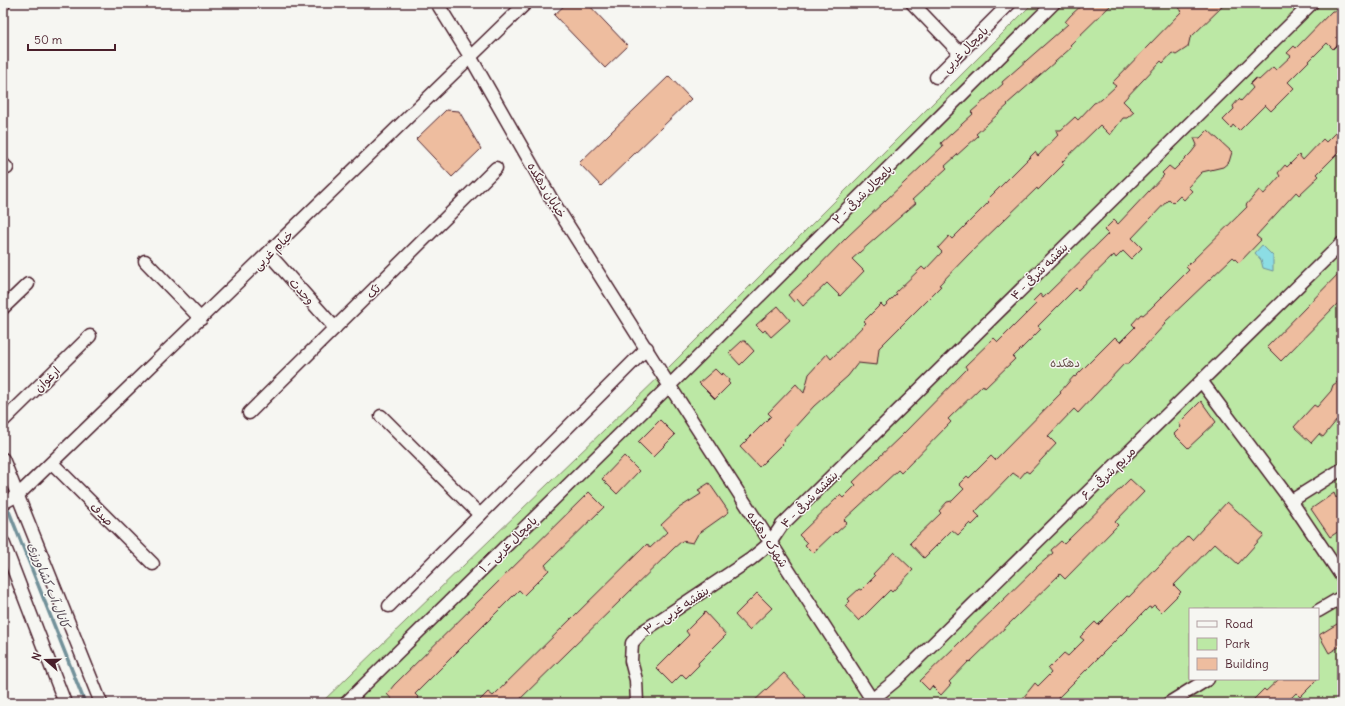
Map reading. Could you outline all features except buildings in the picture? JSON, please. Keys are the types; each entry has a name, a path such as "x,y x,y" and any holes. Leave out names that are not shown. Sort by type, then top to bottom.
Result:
{"street":[{"name":"خیابان دهکده","path":"436,3 472,58 552,200 647,348 662,374"},
{"name":"خیام غربی","path":"3,504 18,495 52,463 472,58 526,3"},
{"path":"912,3 960,53"},
{"name":"پامچال غربی","path":"936,77 1010,3"},
{"name":"پامچال شرقی - ۲","path":"670,385 1054,3"},
{"name":"بنفشه شرقی - ۴","path":"770,543 787,520 1312,3"},
{"name":"تک","path":"249,413 496,168"},
{"name":"مریم شرقی - ۶","path":"871,702 895,681 1202,382 1342,243"},
{"name":"وحدت","path":"269,254 335,328"},
{"path":"145,261 201,319"},
{"path":"3,308 28,284"},
{"name":"ارغوان","path":"3,421 90,336"},
{"path":"388,606 647,348"},
{"name":"شهرک دهکده","path":"662,374 871,702"},
{"path":"1202,382 1291,501 1342,577"},
{"name":"پامچال غربی - ۱","path":"346,703 670,385"},
{"path":"381,416 480,515"},
{"path":"3,458 100,703"},
{"name":"صدف","path":"52,463 153,564"},
{"path":"1291,501 1342,469"},
{"path":"3,542 65,703"},
{"name":"بنفشه غربی - ۳","path":"637,703 636,680 631,661 632,643 642,632 752,559 770,543"},
{"path":"1319,611 1342,597"},
{"path":"1169,703 1206,680"}],"green space":[{"name":"دهکده","path":"1033,3 1339,3 1342,6 1342,703 321,703 662,374"}],"water":[{"path":"1262,245 1273,256 1273,271 1263,268 1261,260 1255,253"}],"waterway":[{"name":"کانال آب کشاورزی","path":"6,504 85,703"}]}
